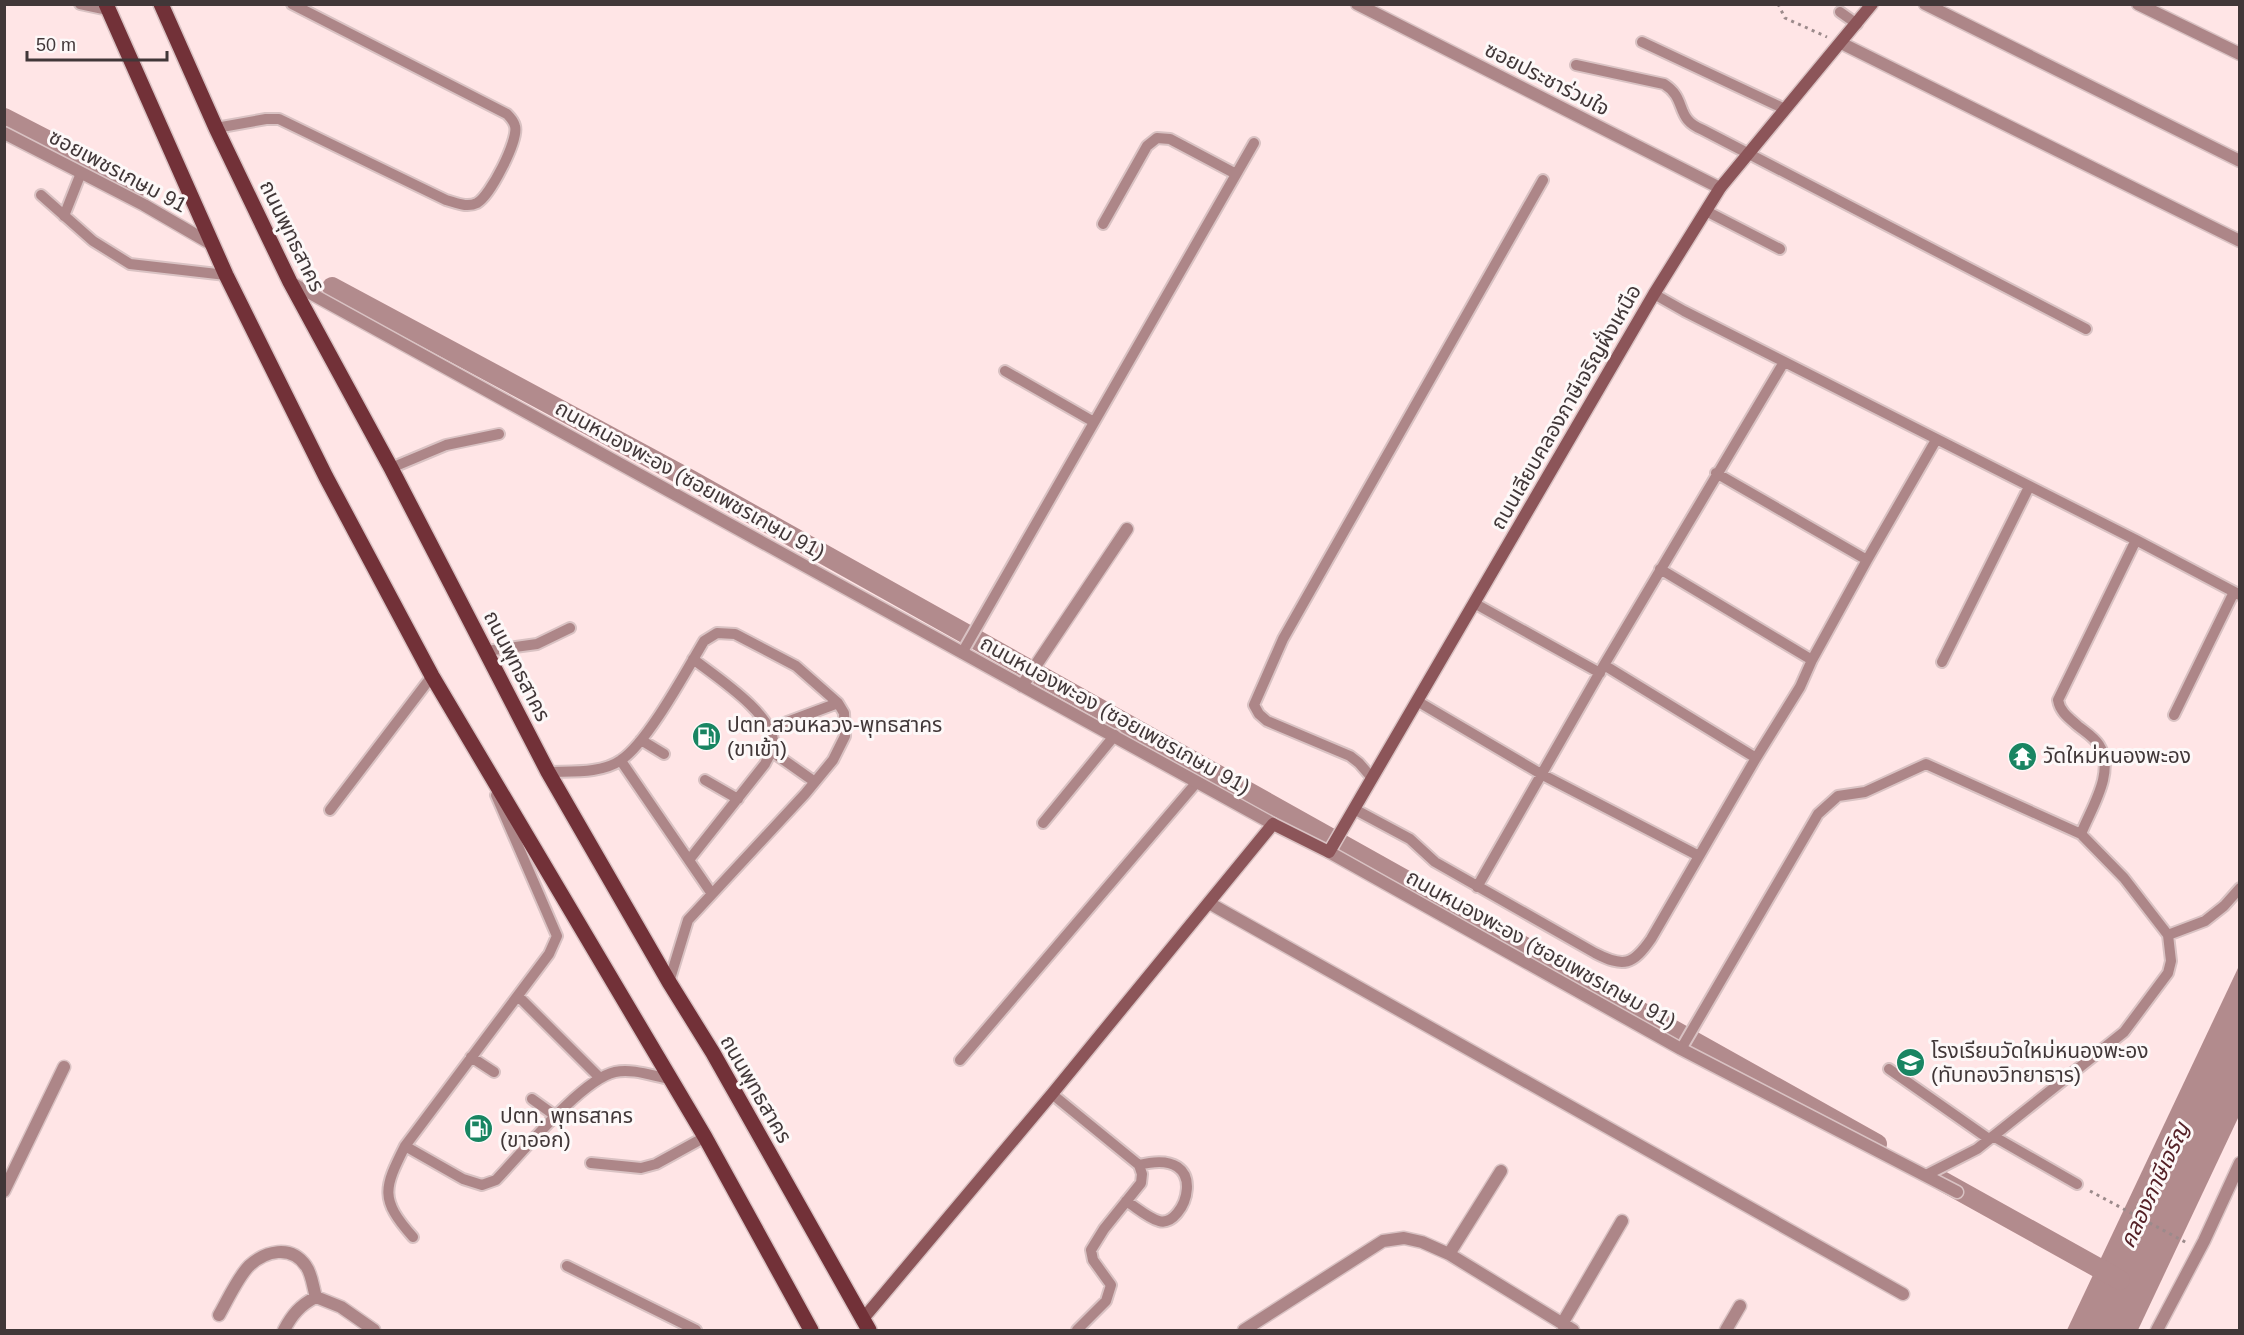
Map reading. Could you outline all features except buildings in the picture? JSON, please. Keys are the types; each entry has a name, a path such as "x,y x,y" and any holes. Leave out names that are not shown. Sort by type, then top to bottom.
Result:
{"main road":[{"name":"ถนนเลียบคลองภาษีเจริญฝั่งเหนือ","path":"1329,852 1654,294 1720,188 1872,4"},
{"name":"ถนนพุทธสาคร","path":"163,5 216,128 290,282 391,468 548,772 713,1053 866,1325"},
{"path":"107,7 226,275 326,477 432,676 705,1137 811,1330"},
{"path":"866,1325 1273,824"},
{"name":"ถนนหนองพะอง (ซอยเพชรเกษม 91)","path":"1273,824 1329,852"}],"street":[{"name":"ซอยประชาร่วมใจ","path":"1357,4 1720,188"},
{"path":"1925,4 2240,162"},
{"path":"2138,4 2240,54"},
{"path":"1841,43 2240,241"},
{"name":"ซอยเพชรเกษม 91","path":"4,133 213,245"},
{"name":"ถนนหนองพะอง (ซอยเพชรเกษม 91)","path":"290,282 1273,824"},
{"path":"1022,686 1126,529"},
{"name":"ถนนหนองพะอง (ซอยเพชรเกษม 91)","path":"1329,852 1681,1049 1957,1192"},
{"path":"1209,903 1903,1294"},
{"path":"4,1191 64,1067"},
{"path":"2157,1330 2204,1241 2240,1163"},
{"path":"1449,1254 1501,1171"},
{"path":"1244,1330 1383,1241 1404,1238 1422,1242 1449,1254 1568,1327 1622,1221"},
{"path":"219,1315 247,1268 264,1255 283,1251 295,1254 307,1267 316,1297"},
{"path":"284,1330 291,1317 303,1304 316,1297"},
{"path":"316,1297 341,1307 374,1330"},
{"path":"1726,1330 1740,1306"}],"lane":[{"path":"80,4 107,7"},
{"path":"216,128 266,119 279,119 446,200 467,206 478,203 489,193 515,138 515,126 507,114 292,4"},
{"path":"1840,12 1857,24"},
{"path":"1642,42 1785,109"},
{"path":"1576,65 1664,84 1675,91 1685,118 1691,125 2086,329"},
{"path":"1103,224 1147,146 1157,138 1170,139 1236,174"},
{"path":"962,653 1254,143"},
{"path":"64,216 81,173"},
{"path":"1372,778 1350,756 1266,721 1254,705 1283,639 1543,180"},
{"path":"41,195 93,241 130,264 226,275"},
{"path":"1706,211 1780,249"},
{"path":"1654,294 2237,593 2174,715"},
{"path":"1477,887 1716,473 1784,362"},
{"path":"1005,371 1094,422"},
{"path":"391,468 446,445 499,434"},
{"path":"1354,809 1410,839 1435,862 1595,953 1613,962 1626,962 1639,957 1652,939 1756,758 1800,687 1812,660 1867,560 1936,440"},
{"path":"1716,473 1867,560"},
{"path":"1942,662 2029,487"},
{"path":"2081,834 2105,771 2104,756 2098,743 2059,708 2058,700 2136,540"},
{"path":"1660,569 1812,660"},
{"path":"1474,603 1602,669 1756,758"},
{"path":"486,651 537,644 570,628"},
{"path":"548,772 596,770 621,761 641,740 704,641 717,633 735,634 796,666 838,703 844,713 845,736 833,760 688,920 669,981"},
{"path":"689,860 765,764 773,746 771,728 760,713 693,659"},
{"path":"330,810 432,676"},
{"path":"1417,701 1541,774 1699,856"},
{"path":"771,728 838,703"},
{"path":"1043,823 1115,735"},
{"path":"641,740 664,754"},
{"path":"413,1237 392,1211 389,1178 405,1146 549,954 557,936 475,746"},
{"path":"771,751 815,782"},
{"path":"621,761 712,894"},
{"path":"1681,1049 1818,814 1838,796 1865,792 1926,764 2081,834 2124,878 2169,935 2171,961 2168,973 2124,1032 1965,1157 1926,1175"},
{"path":"705,780 738,800"},
{"path":"960,1060 1197,782"},
{"path":"2169,935 2205,921 2224,906 2240,888"},
{"path":"518,996 600,1078"},
{"path":"471,1057 494,1072"},
{"path":"1889,1069 1991,1137 2077,1184"},
{"path":"405,1146 463,1179 482,1185 496,1180 578,1094 600,1078 614,1072 628,1070 670,1079"},
{"path":"1052,1094 1139,1165 1142,1174 1141,1183 1104,1229 1091,1250 1093,1260 1111,1285 1106,1301 1077,1330"},
{"path":"532,1099 557,1117"},
{"path":"591,1163 641,1168 656,1164 705,1137"},
{"path":"1126,1201 1159,1221 1167,1221 1183,1204 1186,1196 1189,1187 1186,1177 1174,1166 1156,1160 1139,1165"},
{"path":"567,1266 696,1330"}],"path":[{"path":"1778,4 1785,18 1841,43"},
{"path":"2077,1184 2197,1247"}],"water":[{"name":"คลองภาษีเจริญ","path":"2239,966 2239,1116 2138,1330 2067,1330"}],"waterway":[{"path":"4,118 138,187"},
{"path":"332,287 691,480 1877,1144"},
{"path":"1942,1181 2120,1280"}],"place":[{"name":"ปตท.สวนหลวง-พุทธสาคร (ขาเข้า)","path":"706,737"},
{"name":"วัดใหม่หนองพะอง","path":"2022,756"},
{"name":"โรงเรียนวัดใหม่หนองพะอง (ทับทองวิทยาธาร)","path":"1910,1063"},
{"name":"ปตท. พุทธสาคร (ขาออก)","path":"479,1128"}]}
